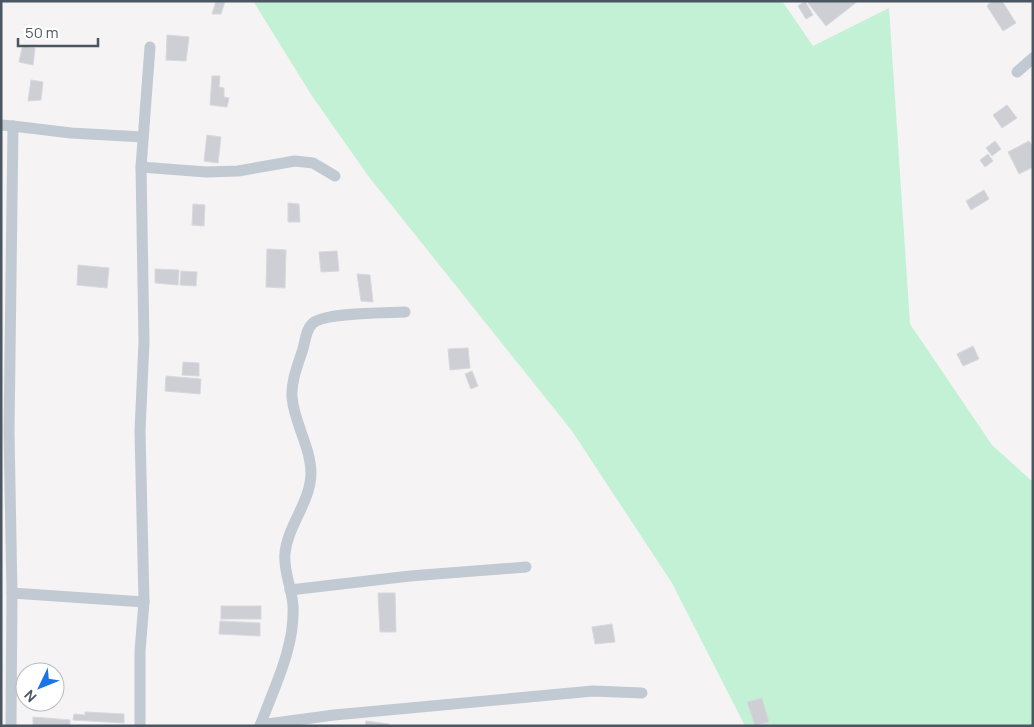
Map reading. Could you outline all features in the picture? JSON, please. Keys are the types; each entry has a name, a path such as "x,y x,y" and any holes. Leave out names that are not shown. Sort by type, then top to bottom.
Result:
{"street":[{"path":"140,726 140,651 144,602 140,431 144,342 141,166 150,47"},
{"path":"1017,72 1033,58"},
{"path":"11,726 12,593 7,126 71,134 143,137"},
{"path":"141,166 206,172 238,171 295,161 313,163 335,176"},
{"path":"405,312 340,315 317,320 309,327 294,380 292,396 308,455 311,474 308,493 290,532 285,553 285,564 293,604 293,626 289,647 260,726 334,715 592,691 642,693"},
{"path":"290,590 410,576 526,567"},
{"path":"12,593 144,602"}],"green space":[{"path":"253,1 782,1 813,46 889,8 910,324 992,445 1033,482 1033,726 745,726 672,583 572,431 369,177 312,96"}],"building":[{"path":"216,1 225,1 221,14 212,14"},
{"path":"805,1 813,15 806,19 798,6"},
{"path":"809,1 858,1 826,26 808,3"},
{"path":"991,1 1002,1 1016,23 1003,31 987,6"},
{"path":"167,35 189,37 186,61 166,60"},
{"path":"24,46 35,48 33,65 19,62"},
{"path":"212,76 220,76 219,87 224,88 224,97 229,98 227,107 210,105"},
{"path":"31,80 43,82 41,100 28,101"},
{"path":"1007,105 1017,118 1002,128 993,115"},
{"path":"207,135 221,137 218,163 204,161"},
{"path":"995,141 1001,149 992,156 986,148"},
{"path":"1029,141 1033,147 1033,167 1019,174 1008,152"},
{"path":"988,154 993,161 985,167 980,160"},
{"path":"984,190 989,199 971,210 966,201"},
{"path":"288,203 299,204 300,222 288,222"},
{"path":"193,204 205,205 204,226 192,225"},
{"path":"267,249 286,250 285,288 266,287"},
{"path":"337,251 339,271 321,272 319,252"},
{"path":"78,265 109,268 107,288 77,285"},
{"path":"155,269 179,270 178,285 155,283"},
{"path":"181,271 197,272 196,286 180,285"},
{"path":"357,274 370,275 373,302 361,301"},
{"path":"973,346 979,359 963,366 957,354"},
{"path":"468,348 470,368 450,370 448,349"},
{"path":"183,362 199,363 199,376 182,375"},
{"path":"472,371 478,386 471,389 465,374"},
{"path":"166,376 201,379 200,394 165,391"},
{"path":"378,593 395,593 396,632 380,632"},
{"path":"221,606 261,606 261,619 221,619"},
{"path":"220,621 260,623 260,636 219,634"},
{"path":"612,624 615,642 595,644 592,627"},
{"path":"762,698 769,722 755,726 747,702"},
{"path":"85,712 124,714 124,723 73,720 74,714 85,715"},
{"path":"33,717 70,720 70,726 36,726 33,725"},
{"path":"366,721 389,724 389,726 365,726"}]}
